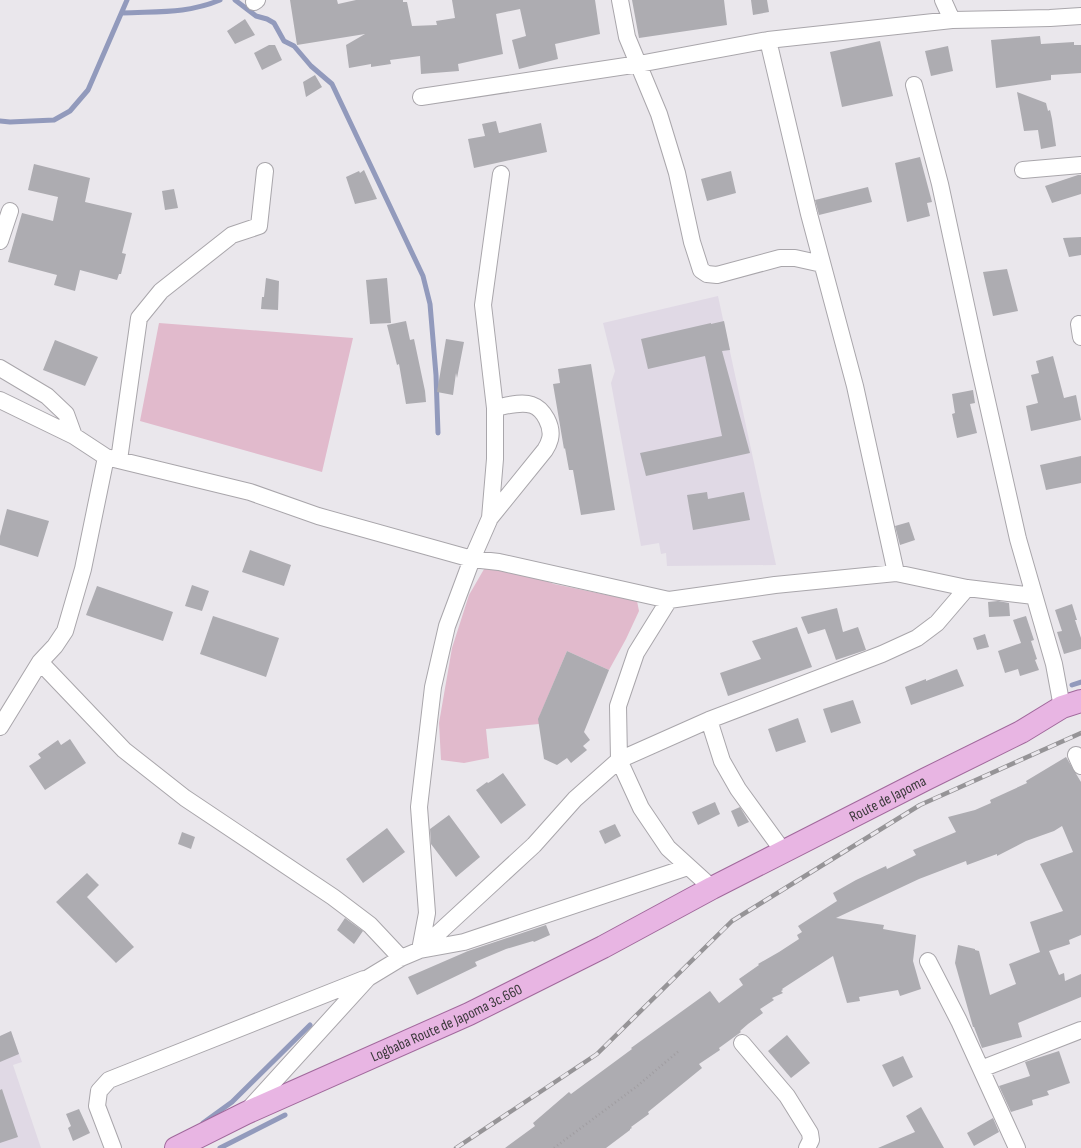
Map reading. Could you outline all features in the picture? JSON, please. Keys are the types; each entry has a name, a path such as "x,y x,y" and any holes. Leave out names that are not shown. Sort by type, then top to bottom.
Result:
{"main road":[{"name":"Route de Japoma","path":"712,888 1021,732 1072,704"},
{"name":"Logbaba Route de Japoma 3c.660","path":"176,1148 246,1112 469,1014 603,947 712,888"}],"street":[{"path":"620,0 627,37 660,114 692,242 701,270 707,274 717,275 780,258 795,258 822,264"},
{"path":"943,0 952,20"},
{"path":"421,97 639,64 768,40 952,20 1081,16"},
{"path":"768,40 809,214 854,386 896,573"},
{"path":"914,85 940,184 1018,539 1054,664 1072,704"},
{"path":"1024,170 1081,165"},
{"path":"0,727 40,662 55,646 65,631 113,458 139,318 166,286 232,235 259,226 265,171"},
{"path":"490,518 495,459 495,408 484,305 501,174"},
{"path":"0,241 10,211"},
{"path":"0,368 47,396 66,414 74,436"},
{"path":"0,400 74,436 113,458 250,492 318,516 472,559 499,562 669,600 775,585 896,573 966,588 1034,596"},
{"path":"420,950 427,913 419,807 433,688 447,626 472,559 490,518 545,450 550,438 549,424 543,412 533,405 516,404 495,408"},
{"path":"420,950 534,844 575,799 619,760 709,720 882,654 917,638 937,623 966,588"},
{"path":"669,600 636,653 618,706 619,760 641,808 668,848 688,868 712,888"},
{"path":"40,662 124,750 184,798 339,902 370,925 401,958"},
{"path":"709,720 722,761 738,789 783,852"},
{"path":"113,1148 97,1106 99,1091 109,1080 368,978 401,958 420,950 464,942 688,868"},
{"path":"928,961 959,1021 1017,1148"},
{"path":"246,1112 368,978"},
{"path":"981,1069 1081,1030"},
{"path":"742,1043 787,1096 810,1133 811,1140 807,1148"}],"path":[{"path":"554,1148 636,1087 680,1050"}],"shaded area":[{"path":"718,296 776,565 667,566 666,553 661,554 659,543 641,546 611,383 615,371 603,323"},
{"path":"159,323 353,338 322,472 140,421"},
{"path":"487,564 507,566 554,584 612,596 632,598 637,601 639,611 609,670 567,651 540,715 546,717 539,724 486,729 489,758 464,763 441,760 439,723 452,648 469,595"},
{"path":"11,1031 22,1062 13,1065 41,1148 0,1148 0,1036"}],"building":[{"path":"290,0 337,0 338,4 356,0 403,0 403,2 407,2 412,26 437,25 436,21 455,18 452,0 595,0 600,34 555,44 558,59 519,69 512,40 526,36 520,9 496,14 503,54 458,64 459,71 421,74 420,56 390,60 391,64 371,67 371,64 349,68 346,45 365,34 297,45"},
{"path":"632,0 724,0 727,25 639,38"},
{"path":"751,0 767,0 769,12 753,15"},
{"path":"245,19 255,35 235,44 227,31"},
{"path":"1040,36 1041,44 1074,42 1074,45 1081,45 1081,73 1051,75 1051,80 996,88 991,40"},
{"path":"880,41 893,96 842,107 830,52"},
{"path":"269,45 275,45 282,60 262,70 254,53"},
{"path":"948,46 953,71 931,76 925,51"},
{"path":"315,75 322,87 306,97 303,82"},
{"path":"1017,92 1046,103 1048,111 1050,110 1056,146 1041,149 1038,130 1024,131"},
{"path":"496,121 499,133 541,123 547,152 474,168 468,139 485,136 482,124"},
{"path":"920,157 932,202 927,203 930,216 907,222 895,163"},
{"path":"34,164 90,178 85,202 132,213 122,253 126,254 121,274 119,274 117,280 80,270 75,291 54,285 57,275 8,262 22,213 53,221 58,197 28,190"},
{"path":"364,170 377,199 355,204 346,177 359,171 360,173"},
{"path":"731,171 736,193 707,201 701,179"},
{"path":"1081,175 1081,194 1052,203 1045,186"},
{"path":"868,187 872,202 819,215 815,200"},
{"path":"174,189 178,208 165,210 162,191"},
{"path":"1081,237 1081,255 1069,257 1063,238"},
{"path":"1007,269 1018,311 993,316 983,272"},
{"path":"266,278 279,281 278,310 261,309"},
{"path":"387,278 391,323 370,324 366,280"},
{"path":"406,321 410,340 414,339 426,402 406,404 399,364 397,365 387,325"},
{"path":"724,321 730,350 722,351 750,453 646,476 640,453 722,436 705,356 648,369 641,339"},
{"path":"446,339 464,342 457,378 456,373 453,395 437,392"},
{"path":"55,340 98,357 85,386 43,370"},
{"path":"1053,356 1064,398 1076,395 1081,420 1031,431 1026,406 1038,403 1031,375 1039,373 1036,361"},
{"path":"591,364 615,510 581,515 573,470 569,470 565,448 564,449 553,384 560,383 558,369"},
{"path":"973,390 975,403 970,404 977,433 957,438 952,414 955,413 952,394"},
{"path":"1081,456 1081,483 1046,490 1040,465"},
{"path":"707,492 708,499 744,492 750,520 693,530 687,495"},
{"path":"7,509 49,521 38,557 0,545 0,536"},
{"path":"909,522 915,540 900,545 895,526"},
{"path":"250,550 291,565 284,586 242,572"},
{"path":"192,585 209,591 202,611 185,606"},
{"path":"97,586 173,612 163,641 86,615"},
{"path":"998,601 1009,603 1010,616 989,617 988,602"},
{"path":"1072,604 1081,638 1081,649 1064,654 1057,632 1062,631 1055,610"},
{"path":"837,608 843,632 858,627 866,650 836,660 825,629 808,634 801,617"},
{"path":"213,616 279,638 266,677 200,654"},
{"path":"1026,616 1034,640 1031,641 1039,670 1020,676 1018,669 1005,673 998,651 1021,643 1013,620"},
{"path":"797,627 812,667 728,696 720,673 761,659 752,641"},
{"path":"985,634 989,647 977,650 973,638"},
{"path":"567,651 609,670 584,732 590,740 583,746 587,750 571,763 567,758 557,765 544,759 538,719"},
{"path":"957,669 964,686 911,705 905,687"},
{"path":"853,700 861,723 831,733 823,709"},
{"path":"798,718 806,742 776,752 768,729"},
{"path":"70,739 86,763 45,790 29,766 41,758 38,754 58,740 61,745"},
{"path":"1066,757 1081,782 1081,935 1069,940 1070,944 1049,951 1059,975 1064,973 1065,981 1081,974 1081,997 1018,1023 1022,1037 982,1048 973,1027 955,963 958,945 975,949 979,951 990,995 1016,984 1009,964 1040,952 1030,922 1063,911 1040,864 1073,852 1062,826 1054,831 1026,841 997,856 997,854 967,865 966,861 919,879 836,918 884,925 883,929 916,935 913,961 921,989 900,996 898,990 859,997 860,1001 847,1003 833,956 782,989 783,990 781,991 783,993 772,998 774,1000 760,1009 763,1013 719,1048 720,1050 699,1064 702,1068 648,1112 649,1114 631,1127 632,1128 630,1130 606,1148 505,1148 535,1126 533,1123 569,1092 571,1094 632,1049 631,1048 710,991 719,1003 743,985 739,979 759,965 758,964 799,939 797,935 802,932 798,926 837,901 833,893 886,866 887,869 916,855 913,850 956,832 948,817 975,810 991,803 990,800 1027,783 1026,781"},
{"path":"503,773 526,805 501,824 476,790"},
{"path":"715,802 720,814 698,825 692,812"},
{"path":"740,807 749,822 738,827 731,811"},
{"path":"449,815 480,857 456,877 431,844 430,829"},
{"path":"615,824 621,836 605,844 599,831"},
{"path":"387,828 405,852 363,883 346,859"},
{"path":"182,832 195,837 191,849 178,844"},
{"path":"87,873 99,885 87,897 134,947 116,963 56,902"},
{"path":"345,918 363,931 354,944 337,930"},
{"path":"546,925 550,935 534,942 533,941 506,949 475,962 477,966 417,995 408,977 468,951"},
{"path":"11,1031 19,1054 0,1062 0,1036"},
{"path":"787,1035 810,1063 791,1078 768,1051"},
{"path":"1059,1051 1070,1083 1047,1091 1049,1095 1032,1100 1033,1105 1011,1112 999,1086 1030,1076 1025,1062"},
{"path":"903,1056 913,1077 893,1087 882,1065"},
{"path":"2,1089 18,1137 0,1143 0,1090"},
{"path":"921,1107 944,1148 878,1148 915,1132 906,1116"},
{"path":"79,1109 90,1133 73,1141 68,1128 71,1126 66,1114"},
{"path":"993,1118 999,1132 974,1146 967,1133"}],"waterway":[{"path":"0,121 54,120 70,111 88,90 127,0"},
{"path":"122,13 183,10 196,8 220,0"},
{"path":"235,0 256,16 274,23 284,41 294,46 311,66 332,84 423,276 430,304 436,375 438,433"},
{"path":"1072,685 1081,682"},
{"path":"203,1123 232,1102 310,1025"},
{"path":"220,1148 285,1115"}],"railway":[{"path":"456,1148 597,1054 732,921 920,805 1081,733"}]}
